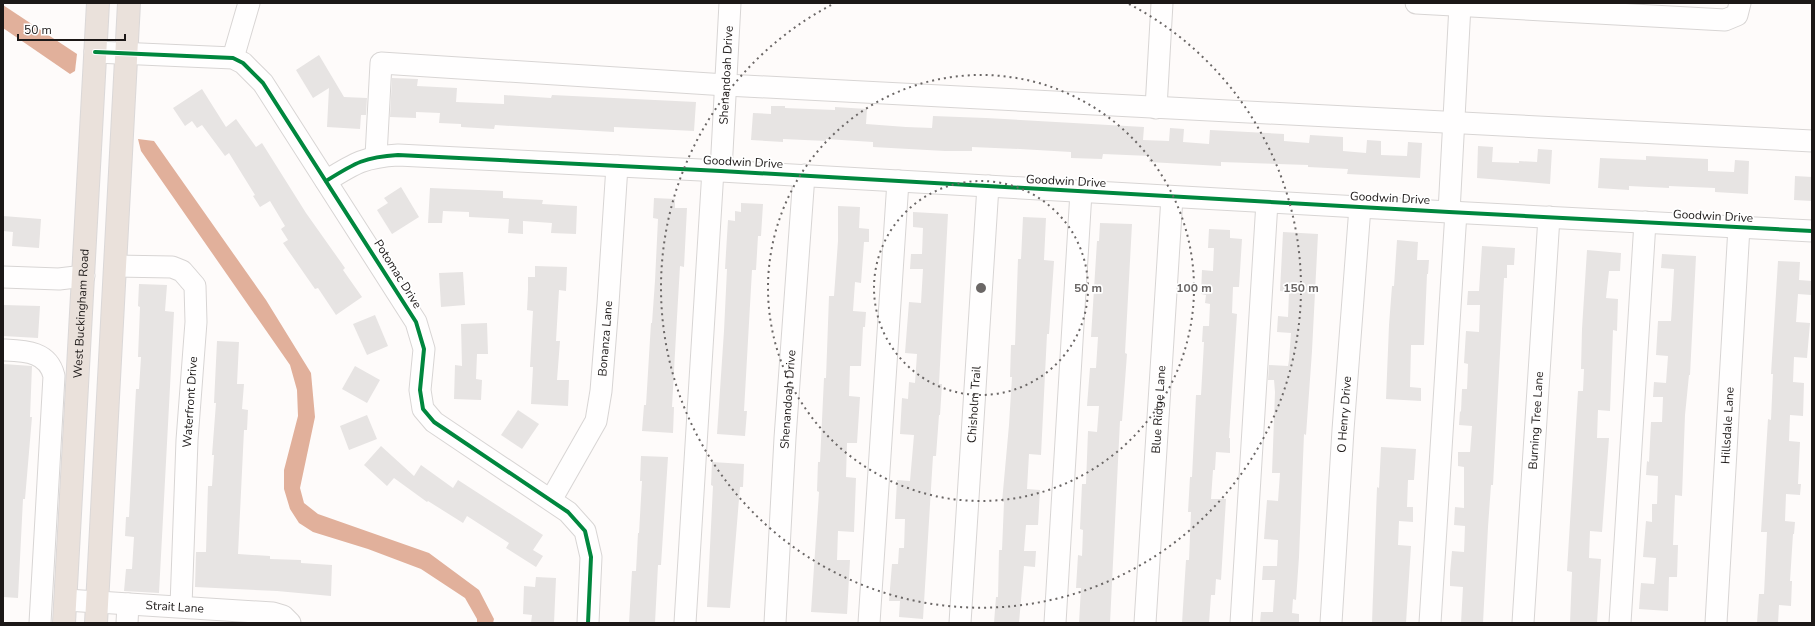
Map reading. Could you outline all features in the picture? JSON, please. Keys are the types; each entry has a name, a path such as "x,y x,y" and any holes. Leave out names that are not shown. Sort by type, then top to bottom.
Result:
{"main road":[{"name":"West Buckingham Road","path":"64,623 98,3"},
{"path":"96,612 129,3"},
{"path":"84,276 103,272 114,266"}],"street":[{"path":"95,52 233,58 249,3"},
{"name":"Shenandoah Drive","path":"685,623 717,170 726,85 730,3"},
{"path":"1156,108 1162,3"},
{"path":"1416,3 1725,20 1737,15 1740,3"},
{"path":"1430,623 1452,212 1453,123 1460,5"},
{"name":"Potomac Drive","path":"233,58 243,63 263,83 416,322 424,349 420,390 423,409 434,422 568,512 585,531 591,557 588,623"},
{"path":"376,156 381,63 726,85 1812,141"},
{"name":"Goodwin Drive","path":"326,181 358,162 376,156 398,155 717,170 1081,192 1812,231"},
{"name":"Bonanza Lane","path":"551,500 596,421 601,391 608,304 616,166"},
{"name":"Shenandoah Drive","path":"775,623 785,438 804,176"},
{"path":"869,623 898,181"},
{"name":"Chisholm Trail","path":"960,623 988,186"},
{"path":"1054,623 1081,192"},
{"name":"Blue Ridge Lane","path":"1145,623 1172,196"},
{"path":"1241,623 1267,202"},
{"name":"O Henry Drive","path":"1331,623 1343,430 1360,207"},
{"name":"Burning Tree Lane","path":"1523,623 1549,217"},
{"path":"1620,623 1645,222"},
{"name":"Hillsdale Lane","path":"1716,623 1739,228"},
{"name":"Waterfront Drive","path":"114,266 172,266 182,271 195,286 196,322 187,440 181,606"},
{"path":"3,277 59,279 84,276"},
{"path":"3,350 37,355 47,361 52,368 54,376 40,623"},
{"name":"Strait Lane","path":"66,600 96,612 127,613 181,606 273,613 287,619"}],"shaded area":[{"path":"3,5 77,54 75,71 70,74 3,28"},
{"path":"138,139 154,141 266,300 311,373 315,417 300,488 304,503 318,514 429,553 479,590 494,619 493,623 477,623 477,619 465,598 421,569 368,549 313,532 299,523 290,509 284,489 284,470 298,416 297,390 290,365 141,151"}],"building":[{"path":"319,55 344,97 367,98 366,115 361,115 360,129 327,127 329,88 313,98 296,70"},
{"path":"392,78 418,79 417,86 457,88 456,102 504,104 504,95 551,98 552,95 696,102 694,131 614,127 614,132 495,125 494,129 461,127 461,124 439,123 440,113 416,112 416,118 390,117"},
{"path":"202,89 226,127 236,119 256,147 262,143 306,213 345,268 343,270 362,297 336,315 318,288 315,289 283,243 288,240 281,229 285,226 270,201 260,207 253,196 255,195 229,153 225,156 202,125 197,128 192,121 185,126 173,108"},
{"path":"771,106 835,110 835,107 867,109 866,124 906,127 932,128 933,116 986,118 1144,127 1143,140 1169,141 1170,128 1184,129 1183,142 1209,144 1210,130 1284,134 1284,141 1309,143 1310,135 1343,137 1343,151 1366,153 1367,140 1381,141 1381,155 1407,156 1408,142 1422,143 1420,178 1347,174 1348,169 1308,167 1308,165 1221,162 1221,166 1149,162 1150,156 1103,154 1102,159 1071,158 1071,152 1020,149 972,147 972,151 945,151 873,147 873,142 826,139 826,141 783,139 783,142 751,140 753,113 771,114"},
{"path":"1478,146 1493,147 1492,162 1537,162 1538,149 1552,150 1550,184 1477,178"},
{"path":"1646,156 1708,159 1708,171 1734,172 1735,160 1749,161 1748,194 1715,192 1715,188 1669,186 1669,188 1629,186 1629,190 1598,188 1600,158 1646,160"},
{"path":"1795,176 1812,177 1812,201 1794,200"},
{"path":"401,187 419,217 392,234 377,210 388,203 384,198"},
{"path":"430,188 503,191 503,198 543,200 542,204 577,206 576,234 551,233 552,223 523,221 523,234 508,233 509,219 469,217 469,212 443,211 442,223 428,223"},
{"path":"654,198 675,199 675,208 687,208 684,267 680,266 672,407 674,407 673,433 642,431 644,405 646,405 655,281 658,219 653,218"},
{"path":"741,203 763,204 761,236 758,236 756,270 752,270 744,411 747,411 745,436 717,434 724,331 727,269 725,269 728,220 735,221 735,211 741,212"},
{"path":"838,206 860,207 859,228 869,229 869,242 864,242 861,283 855,282 853,311 866,312 865,327 863,327 861,366 850,366 849,396 860,397 857,443 847,443 846,477 856,478 854,532 838,531 837,560 850,560 847,614 811,612 819,492 817,491 818,462 820,462 824,378 826,378 829,296 834,296 838,241"},
{"path":"913,212 948,214 939,384 942,384 936,456 933,456 923,619 899,617 900,601 889,601 892,564 898,564 899,548 904,548 905,519 895,519 897,480 910,481 914,435 900,434 902,398 908,399 909,382 915,383 917,354 905,353 909,302 921,303 923,269 910,269 911,254 922,254 923,228 913,227"},
{"path":"3,216 41,219 39,248 12,246 13,232 3,231"},
{"path":"1023,217 1046,218 1044,260 1054,261 1049,334 1047,334 1041,455 1029,454 1027,489 1040,490 1038,525 1026,525 1024,551 1036,551 1035,567 1024,566 1019,623 994,623 996,597 998,597 999,550 1002,550 1004,502 1002,502 1012,377 1010,377 1011,345 1015,345 1018,259 1021,259"},
{"path":"1100,223 1132,224 1125,353 1127,354 1122,421 1120,421 1110,623 1079,623 1081,588 1076,588 1078,555 1082,556 1083,530 1080,529 1082,484 1086,484 1088,431 1097,432 1099,406 1087,406 1090,368 1096,368 1098,337 1091,337 1097,241 1099,241"},
{"path":"1209,229 1230,230 1230,238 1242,239 1239,287 1233,287 1232,313 1237,314 1229,438 1230,453 1216,452 1215,470 1213,470 1211,499 1226,499 1221,580 1216,579 1215,595 1211,595 1209,623 1182,623 1186,560 1189,560 1191,512 1188,512 1190,477 1192,477 1196,395 1201,395 1204,342 1202,342 1203,326 1209,326 1210,304 1205,303 1206,295 1201,294 1202,270 1213,271 1214,248 1208,248"},
{"path":"1283,232 1318,234 1306,435 1304,434 1299,557 1296,600 1293,599 1292,613 1299,614 1299,623 1260,623 1261,612 1273,612 1275,580 1262,580 1263,566 1277,566 1278,540 1264,539 1267,500 1278,501 1280,473 1272,473 1275,392 1274,380 1268,380 1269,365 1288,366 1291,333 1277,332 1278,316 1288,317 1289,292 1280,291"},
{"path":"1397,240 1418,242 1417,260 1429,260 1424,345 1411,345 1410,387 1421,388 1421,401 1386,399 1389,325 1392,286 1394,286"},
{"path":"1482,246 1515,248 1514,265 1507,265 1507,278 1504,278 1493,485 1491,485 1483,623 1461,623 1463,587 1450,586 1450,573 1452,551 1464,552 1465,526 1454,525 1455,507 1464,508 1464,467 1458,466 1458,452 1470,452 1472,426 1459,425 1462,389 1467,389 1468,364 1464,363 1466,331 1479,332 1480,305 1467,305 1468,291 1479,291"},
{"path":"1587,250 1621,253 1620,271 1609,271 1606,298 1618,299 1617,331 1613,330 1610,411 1598,410 1597,438 1609,438 1602,532 1590,531 1589,558 1601,559 1597,623 1570,623 1572,572 1567,571 1578,391 1583,391 1584,369 1581,369 1582,329"},
{"path":"1662,254 1696,256 1690,375 1685,415 1682,496 1675,495 1673,545 1678,545 1677,577 1669,577 1668,611 1639,609 1641,583 1654,584 1656,558 1643,557 1646,521 1652,522 1652,504 1657,504 1658,476 1646,475 1647,461 1649,462 1651,422 1662,422 1663,397 1653,397 1654,382 1666,383 1668,356 1656,355 1658,321 1671,321 1672,306 1674,269 1661,268"},
{"path":"1778,261 1800,262 1799,280 1812,281 1811,295 1798,294 1796,322 1810,323 1807,358 1794,357 1793,382 1804,383 1803,416 1790,415 1789,441 1800,442 1798,484 1801,484 1800,495 1786,494 1785,521 1795,522 1790,581 1792,581 1791,606 1779,605 1778,623 1757,623 1759,594 1764,594 1767,532 1761,532 1768,419 1771,420 1773,374 1771,374"},
{"path":"535,266 567,267 566,291 559,290 556,341 560,341 557,380 569,380 568,406 531,404 533,367 530,367 533,311 527,310 528,277 535,277"},
{"path":"463,272 465,305 441,307 439,273"},
{"path":"139,284 167,285 165,311 174,312 159,593 124,591 126,569 132,569 134,537 125,536 126,517 129,517 136,389 139,389 141,357 138,357 140,307 138,306"},
{"path":"3,305 40,306 38,338 3,336"},
{"path":"375,315 388,346 367,355 353,324"},
{"path":"487,323 488,354 477,354 476,379 482,380 481,400 454,399 455,365 462,366 461,324"},
{"path":"217,341 239,342 237,384 244,384 242,409 248,410 247,430 244,430 238,554 270,556 270,559 301,560 301,563 332,565 331,596 277,591 195,587 196,552 206,552 208,486 212,486"},
{"path":"3,364 32,366 30,417 32,417 25,499 23,499 18,598 3,597"},
{"path":"355,366 380,380 367,403 342,389"},
{"path":"518,410 539,424 522,449 501,435"},
{"path":"367,415 377,439 349,450 340,426"},
{"path":"381,446 414,476 421,465 453,488 458,480 543,535 533,550 543,556 536,567 506,548 509,543 467,516 463,523 428,501 427,502 394,478 387,486 364,465"},
{"path":"1381,447 1416,449 1414,480 1408,480 1407,507 1413,507 1413,522 1399,521 1398,545 1411,546 1406,623 1372,623 1377,487 1379,488"},
{"path":"641,456 668,457 661,565 658,565 655,623 629,623 632,571 636,571 639,533 642,481 640,481"},
{"path":"712,462 744,464 743,487 740,487 730,608 707,607 713,486 711,485"},
{"path":"536,577 556,578 554,623 531,623 532,615 523,614 524,586 535,587"}],"cycle path":[{"path":"95,52 233,58 243,63 263,83 416,322 424,349 420,390 423,409 434,422 568,512 585,531 591,557 588,623"},
{"path":"326,181 353,165 368,159 398,155 721,171 1812,231"}]}
